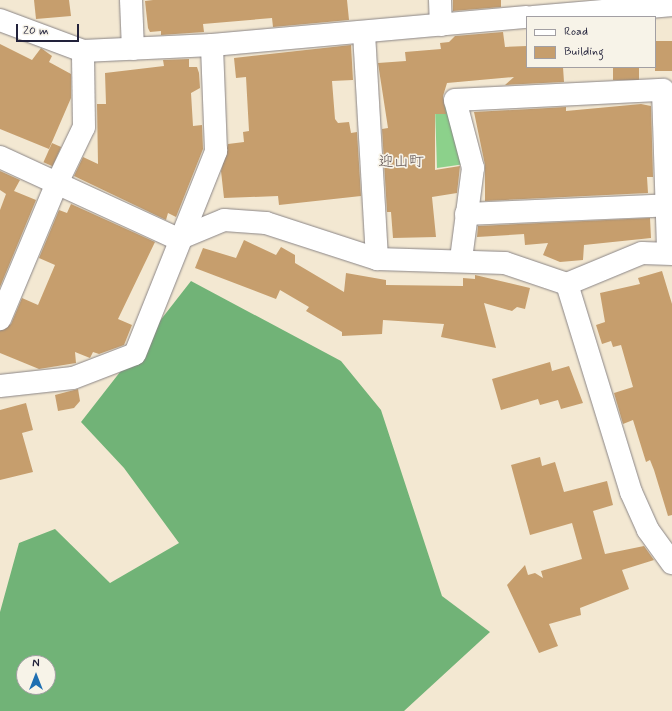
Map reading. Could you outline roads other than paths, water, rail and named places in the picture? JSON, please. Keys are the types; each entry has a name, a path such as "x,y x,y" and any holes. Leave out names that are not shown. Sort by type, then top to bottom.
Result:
{"street":[{"path":"131,0 133,49"},
{"path":"440,0 441,25"},
{"path":"545,16 672,5"},
{"path":"0,20 83,51 212,45 526,18"},
{"path":"364,33 377,259"},
{"path":"0,386 73,378 135,354 178,239 216,151 212,45"},
{"path":"0,320 57,183 84,127 83,51"},
{"path":"0,157 178,239 224,220 266,223 377,259 461,259 505,263 567,284 642,253 670,253 663,90 454,100 473,168 461,259"},
{"path":"466,214 669,205"},
{"path":"567,284 631,492 648,530 672,563"}],"district":[{"name":"迎山町","path":"401,163"}]}
